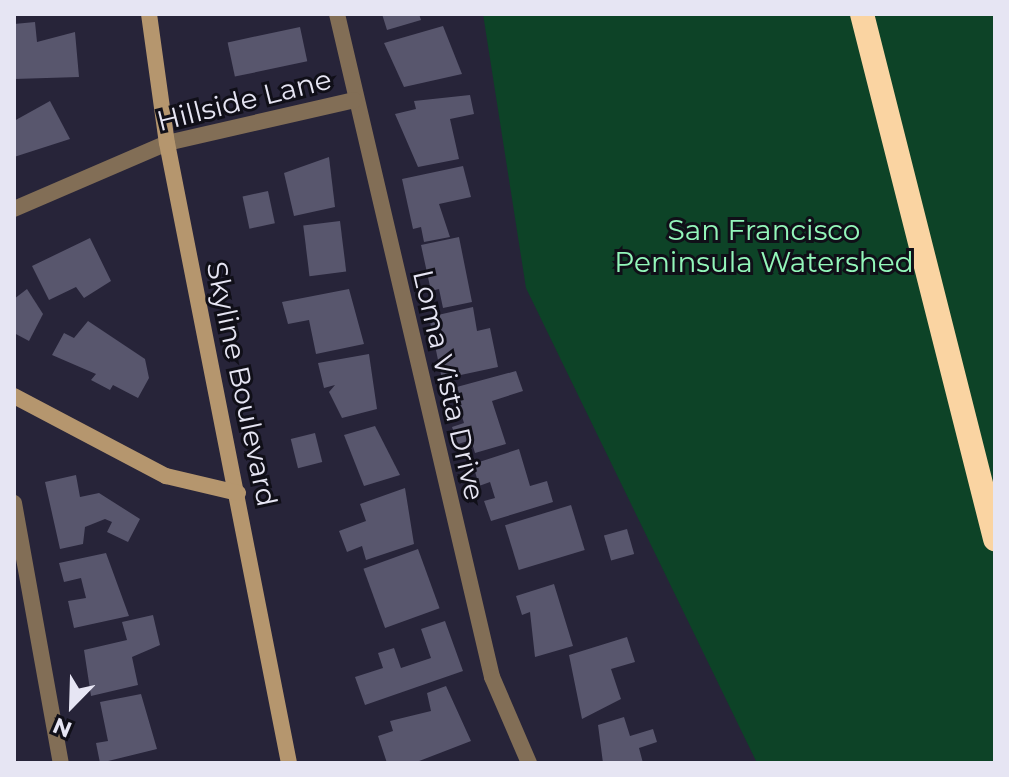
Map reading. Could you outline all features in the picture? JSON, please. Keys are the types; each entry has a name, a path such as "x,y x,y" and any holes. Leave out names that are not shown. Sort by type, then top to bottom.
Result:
{"highway":[{"path":"862,14 995,539"}],"main road":[{"name":"Skyline Boulevard","path":"149,14 167,143 289,763"},
{"path":"14,396 166,476 238,493"}],"street":[{"name":"Loma Vista Drive","path":"337,14 354,100 492,677 529,763"},
{"name":"Hillside Lane","path":"14,209 167,143 354,100"},
{"path":"14,503 61,763"}],"green space":[{"name":"San Francisco Peninsula Watershed","path":"483,14 995,14 995,763 757,763 526,288"}],"building":[{"path":"382,14 419,14 421,20 387,30"},
{"path":"35,22 37,42 75,32 79,77 14,79 14,24"},
{"path":"443,26 462,74 404,87 384,43"},
{"path":"300,27 307,61 235,77 228,42"},
{"path":"470,95 474,114 450,119 459,159 418,167 395,114 416,109 414,101"},
{"path":"50,101 70,139 14,157 14,121"},
{"path":"329,157 335,207 294,216 284,173"},
{"path":"463,166 471,197 439,204 450,237 424,242 421,227 413,229 402,179"},
{"path":"268,191 275,223 249,229 243,196"},
{"path":"340,221 346,272 309,276 303,226"},
{"path":"459,237 472,302 443,308 439,289 431,291 421,245"},
{"path":"90,238 111,281 84,298 76,287 49,300 32,266"},
{"path":"27,289 43,314 29,341 14,333 14,299"},
{"path":"349,289 364,344 316,354 309,320 288,324 282,302"},
{"path":"473,307 477,331 490,328 498,367 442,379 429,317"},
{"path":"88,321 145,359 149,378 138,398 113,385 110,390 91,380 96,374 52,355 64,333 74,338"},
{"path":"369,354 377,409 342,418 329,392 335,385 324,388 318,363"},
{"path":"516,371 523,391 492,401 506,444 475,453 471,440 458,444 452,427 464,423 453,388"},
{"path":"375,426 400,475 364,486 344,435"},
{"path":"315,433 322,462 298,468 291,439"},
{"path":"519,449 530,486 547,481 553,502 491,521 484,501 495,498 490,482 479,486 473,464"},
{"path":"76,475 80,497 99,493 140,519 128,542 107,532 112,522 105,519 85,527 83,544 60,549 45,482"},
{"path":"405,488 414,544 366,560 362,546 347,552 339,531 366,521 360,504"},
{"path":"571,505 585,550 519,570 505,525"},
{"path":"627,529 634,554 611,561 604,536"},
{"path":"418,549 440,608 385,628 363,569"},
{"path":"106,553 129,616 74,628 68,601 86,598 81,578 64,582 59,563"},
{"path":"554,584 573,646 535,657 530,612 522,615 516,596"},
{"path":"153,615 160,645 132,657 138,685 91,696 84,650 127,640 122,622"},
{"path":"445,621 463,671 365,705 355,677 383,668 378,653 394,648 401,668 431,658 421,629"},
{"path":"627,637 635,662 611,669 621,699 582,719 569,655"},
{"path":"446,686 471,741 414,763 387,763 378,736 393,731 390,721 431,711 427,693"},
{"path":"141,694 157,749 100,763 96,743 108,741 100,702"},
{"path":"624,717 630,736 653,729 657,742 639,748 643,763 603,763 598,725"}]}
